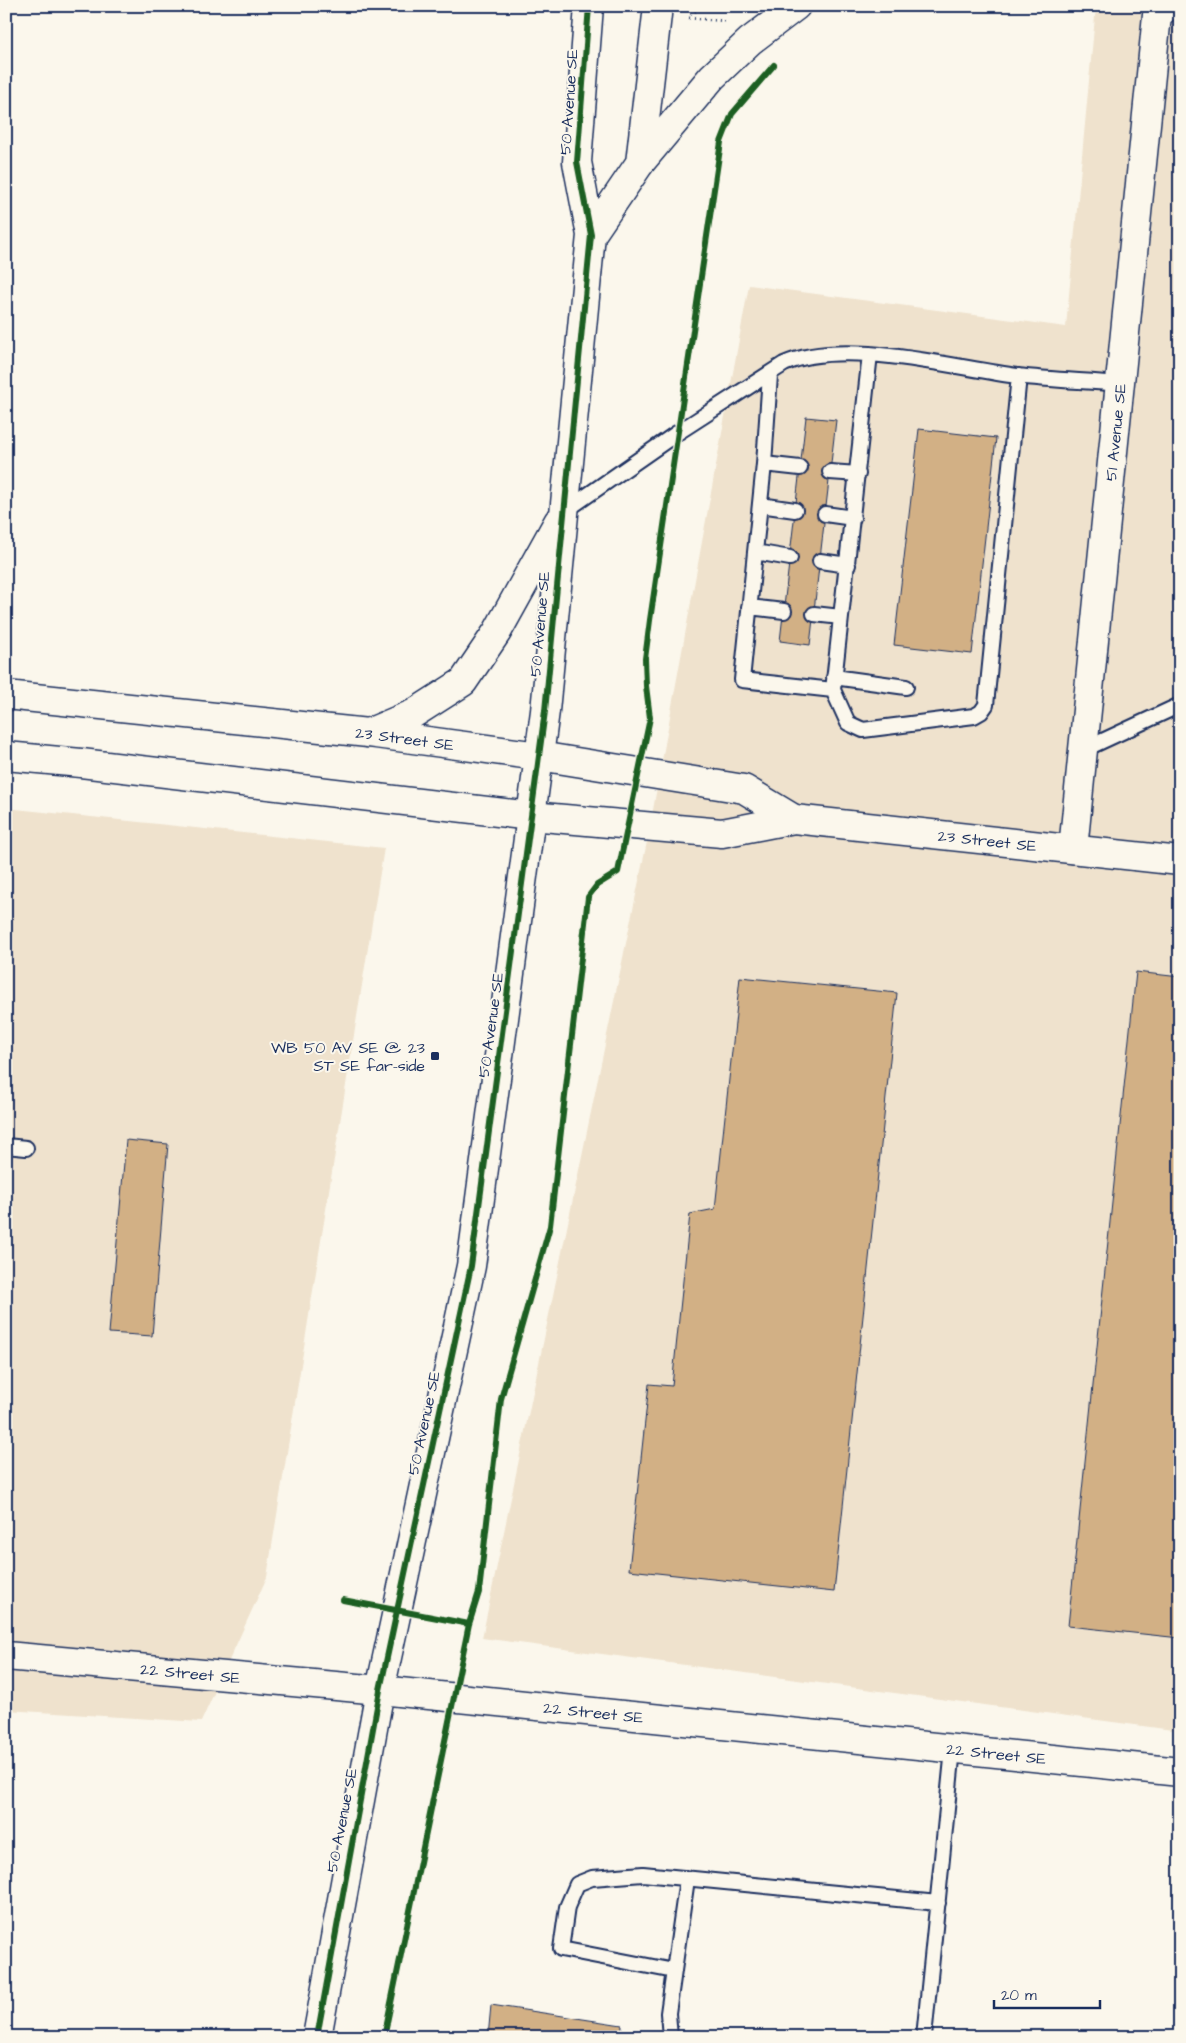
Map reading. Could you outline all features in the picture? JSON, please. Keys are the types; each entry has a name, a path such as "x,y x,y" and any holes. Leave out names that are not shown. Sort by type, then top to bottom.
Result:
{"street":[{"name":"50 Avenue SE","path":"317,2037 380,1690 471,1266 539,756 591,234 577,162 590,6"},
{"name":"50 Avenue SE","path":"591,234 640,163 658,6"},
{"path":"640,163 712,77 750,41 796,6"},
{"name":"51 Avenue SE","path":"1074,849 1120,384 1162,11"},
{"path":"368,733 413,714 462,682 497,632 564,512"},
{"name":"23 Street SE","path":"6,695 368,733 539,756 744,789 794,818"},
{"name":"23 Street SE","path":"6,756 81,763 531,816 722,833 794,818 1180,861"},
{"name":"22 Street SE","path":"6,1656 380,1690 1180,1772"}],"lane":[{"path":"564,512 677,433 770,375 784,364 800,356 816,353 870,354 1019,376 1120,384"},
{"path":"870,354 834,683 848,724 863,730 974,716 981,712 986,705 1019,376"},
{"path":"770,375 764,464 742,680 906,688"},
{"path":"764,464 800,468"},
{"path":"830,472 858,474"},
{"path":"760,505 795,510"},
{"path":"825,514 853,518"},
{"path":"755,552 790,558"},
{"path":"820,562 848,565"},
{"path":"749,607 784,611"},
{"path":"814,614 841,618"},
{"path":"1083,750 1180,705"},
{"path":"6,1146 26,1148"},
{"path":"924,2037 953,1749"},
{"path":"674,1971 561,1949 567,1907 577,1884 592,1878 644,1874 938,1903"},
{"path":"670,2037 668,2013 687,1879"}],"path":[{"path":"701,6 687,18 733,21"}],"shaded area":[{"path":"1096,6 1180,6 1180,1731 482,1638 648,837 749,285 1066,327"},
{"path":"6,808 384,848 267,1577 201,1722 6,1710"}],"building":[{"path":"806,417 836,420 810,645 780,641"},
{"path":"919,429 996,438 972,654 894,645"},
{"path":"1136,972 1180,977 1180,1638 1068,1626"},
{"path":"740,977 897,993 834,1592 629,1570 649,1384 672,1386 690,1214 715,1209"},
{"path":"126,1140 168,1144 152,1336 109,1333"},
{"path":"491,2005 622,2025 621,2037 488,2037"}],"cycle path":[{"path":"317,2037 380,1690 471,1266 545,711 591,235 577,162 589,6"},
{"path":"469,1624 479,1592 501,1399 550,1226 588,897 597,885 618,872 650,718 645,659 721,142 732,114 774,65"},
{"path":"343,1600 469,1624 384,2037"}],"place":[{"name":"WB 50 AV SE @ 23 ST SE far-side","path":"435,1056"}]}
